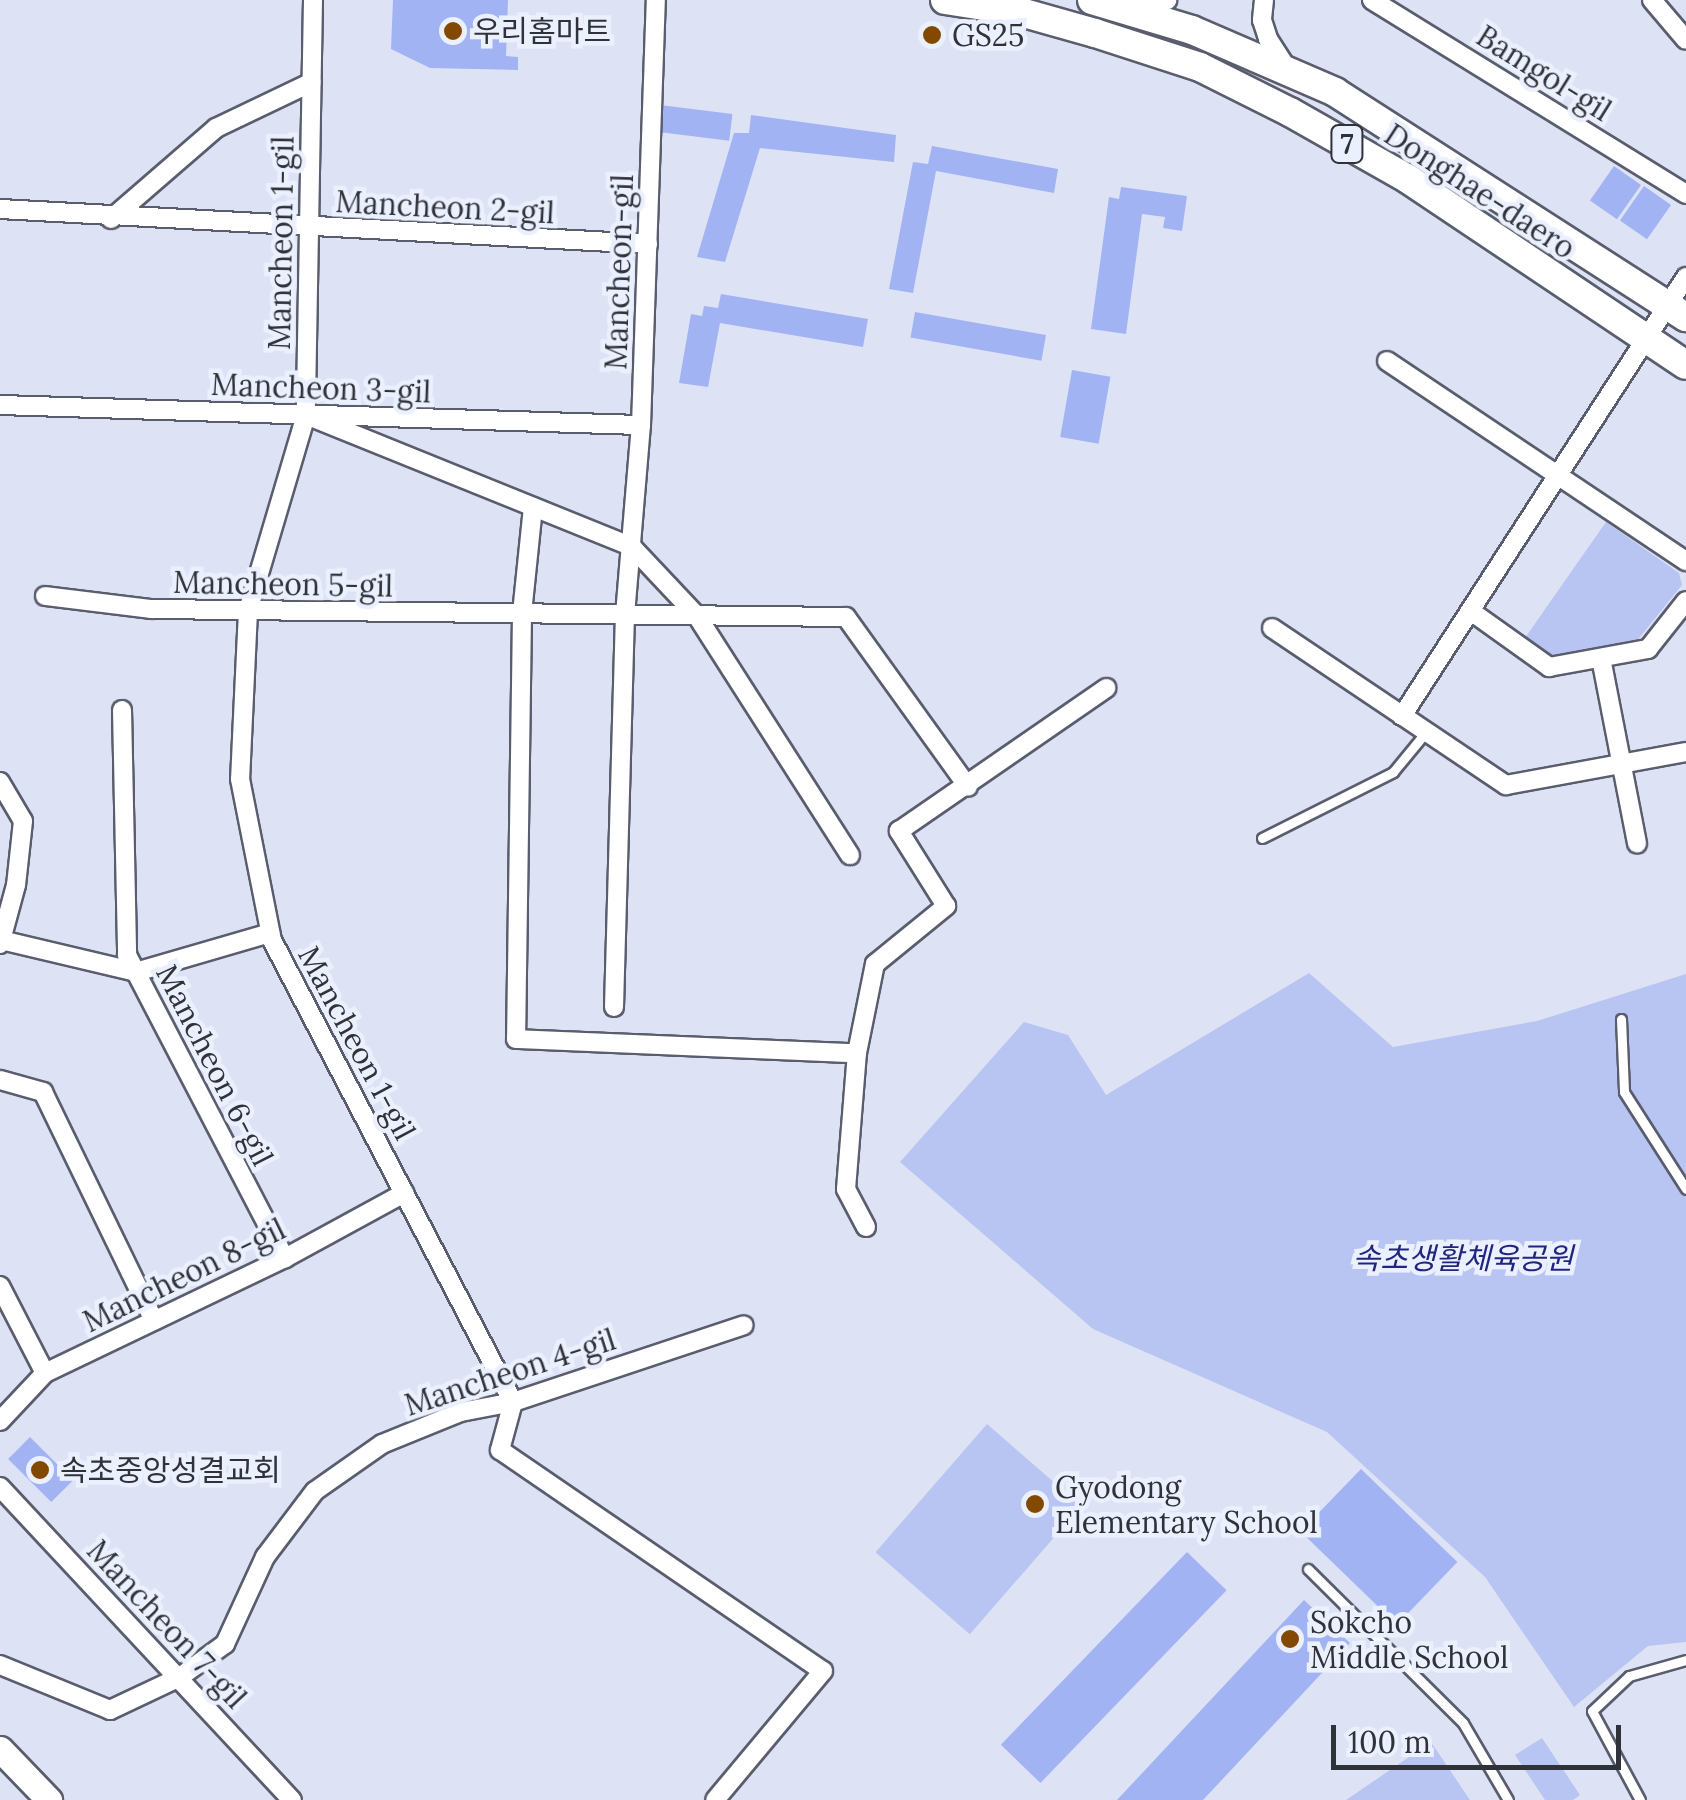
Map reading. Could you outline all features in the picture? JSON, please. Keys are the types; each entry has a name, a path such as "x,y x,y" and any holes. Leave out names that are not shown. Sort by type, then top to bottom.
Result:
{"main road":[{"name":"Donghae-daero","path":"945,0 1017,6 1200,68 1290,112 1408,179 1686,365"},
{"name":"Donghae-daero","path":"1092,0 1192,30 1288,70 1388,122 1677,310"}],"street":[{"name":"Mancheon 1-gil","path":"313,0 306,415 248,611 240,778 270,933 514,1402"},
{"name":"Mancheon-gil","path":"614,1007 625,615 641,425 656,0"},
{"path":"1124,8 1166,0"},
{"path":"1264,0 1262,20 1268,39 1288,70"},
{"name":"Bamgol-gil","path":"1372,0 1686,194"},
{"path":"1652,0 1686,40"},
{"name":"Mancheon 1-gil","path":"111,218 216,128 312,82"},
{"name":"Mancheon 2-gil","path":"0,209 111,218 648,244"},
{"path":"1402,716 1646,338 1677,310 1686,277"},
{"path":"1388,361 1686,561"},
{"name":"Mancheon 3-gil","path":"0,405 641,425"},
{"path":"306,415 632,546 697,616 850,855"},
{"path":"534,507 522,614 516,1038 856,1053"},
{"name":"Mancheon 5-gil","path":"45,596 151,609 697,616"},
{"path":"1472,612 1549,667 1648,649 1686,600"},
{"path":"697,616 846,617 968,787"},
{"path":"1272,628 1506,785 1686,752"},
{"path":"1600,658 1637,844"},
{"path":"866,1226 846,1190 856,1053 875,964 946,906 899,831 968,787 1106,688"},
{"name":"Mancheon 6-gil","path":"122,710 128,955 284,1258"},
{"path":"0,782 22,820 16,885 1,942 136,972 270,933"},
{"path":"0,1080 43,1092 154,1320"},
{"name":"Mancheon 8-gil","path":"0,1421 44,1373 284,1258 404,1193"},
{"path":"0,1286 44,1373"},
{"name":"Mancheon 4-gil","path":"0,1665 110,1710 180,1676 224,1644 265,1557 315,1491 382,1444 462,1412 514,1402 744,1325"},
{"path":"514,1402 500,1450 823,1670 714,1800"},
{"name":"Mancheon 7-gil","path":"0,1486 292,1800"},
{"path":"0,1749 49,1800"}],"lane":[{"path":"1262,838 1392,772 1426,732"},
{"path":"1621,1020 1624,1092 1686,1189"},
{"path":"1308,1569 1462,1723 1508,1800"},
{"path":"1640,1800 1592,1711 1629,1676 1686,1660"}],"green space":[{"path":"1606,522 1679,573 1682,585 1636,642 1549,657 1522,642"},
{"name":"속초생활체육공원","path":"1309,973 1393,1047 1537,1021 1686,974 1686,1642 1648,1646 1574,1707 1485,1577 1327,1432 1093,1329 900,1162 1024,1022 1068,1035 1106,1095"},
{"path":"987,1424 1081,1506 970,1634 875,1552"},
{"path":"1542,1738 1580,1795 1573,1800 1545,1800 1515,1755"},
{"path":"1431,1742 1470,1800 1346,1800"}],"building":[{"path":"393,0 508,0 506,56 518,57 518,70 430,68 391,49"},
{"path":"660,105 732,114 729,141 657,132"},
{"path":"751,115 896,135 894,162 760,148 725,262 697,257 734,133 749,133"},
{"path":"932,146 1058,169 1054,193 936,171 913,293 889,289 913,162 928,164"},
{"path":"1614,166 1641,185 1617,219 1590,200"},
{"path":"1644,186 1671,205 1647,239 1620,220"},
{"path":"1121,187 1187,196 1182,231 1163,228 1165,217 1142,214 1126,334 1091,329 1109,197 1119,199"},
{"path":"721,294 868,319 863,347 720,323 708,387 679,383 691,314 702,316 704,306 718,308"},
{"path":"915,312 1046,335 1041,361 910,338"},
{"path":"1072,370 1110,377 1099,444 1060,437"},
{"name":"속초중앙성결교회","path":"30,1437 73,1480 51,1502 8,1459"},
{"path":"1361,1469 1457,1562 1397,1625 1301,1532"},
{"path":"1187,1552 1227,1590 1040,1783 1001,1745"},
{"path":"1304,1600 1350,1643 1203,1800 1117,1800"}],"place":[{"name":"우리홈마트","path":"453,31"},
{"name":"GS25","path":"932,35"},
{"name":"속초중앙성결교회","path":"40,1470"},
{"name":"Gyodong Elementary School","path":"1035,1504"},
{"name":"Sokcho Middle School","path":"1290,1639"}]}
